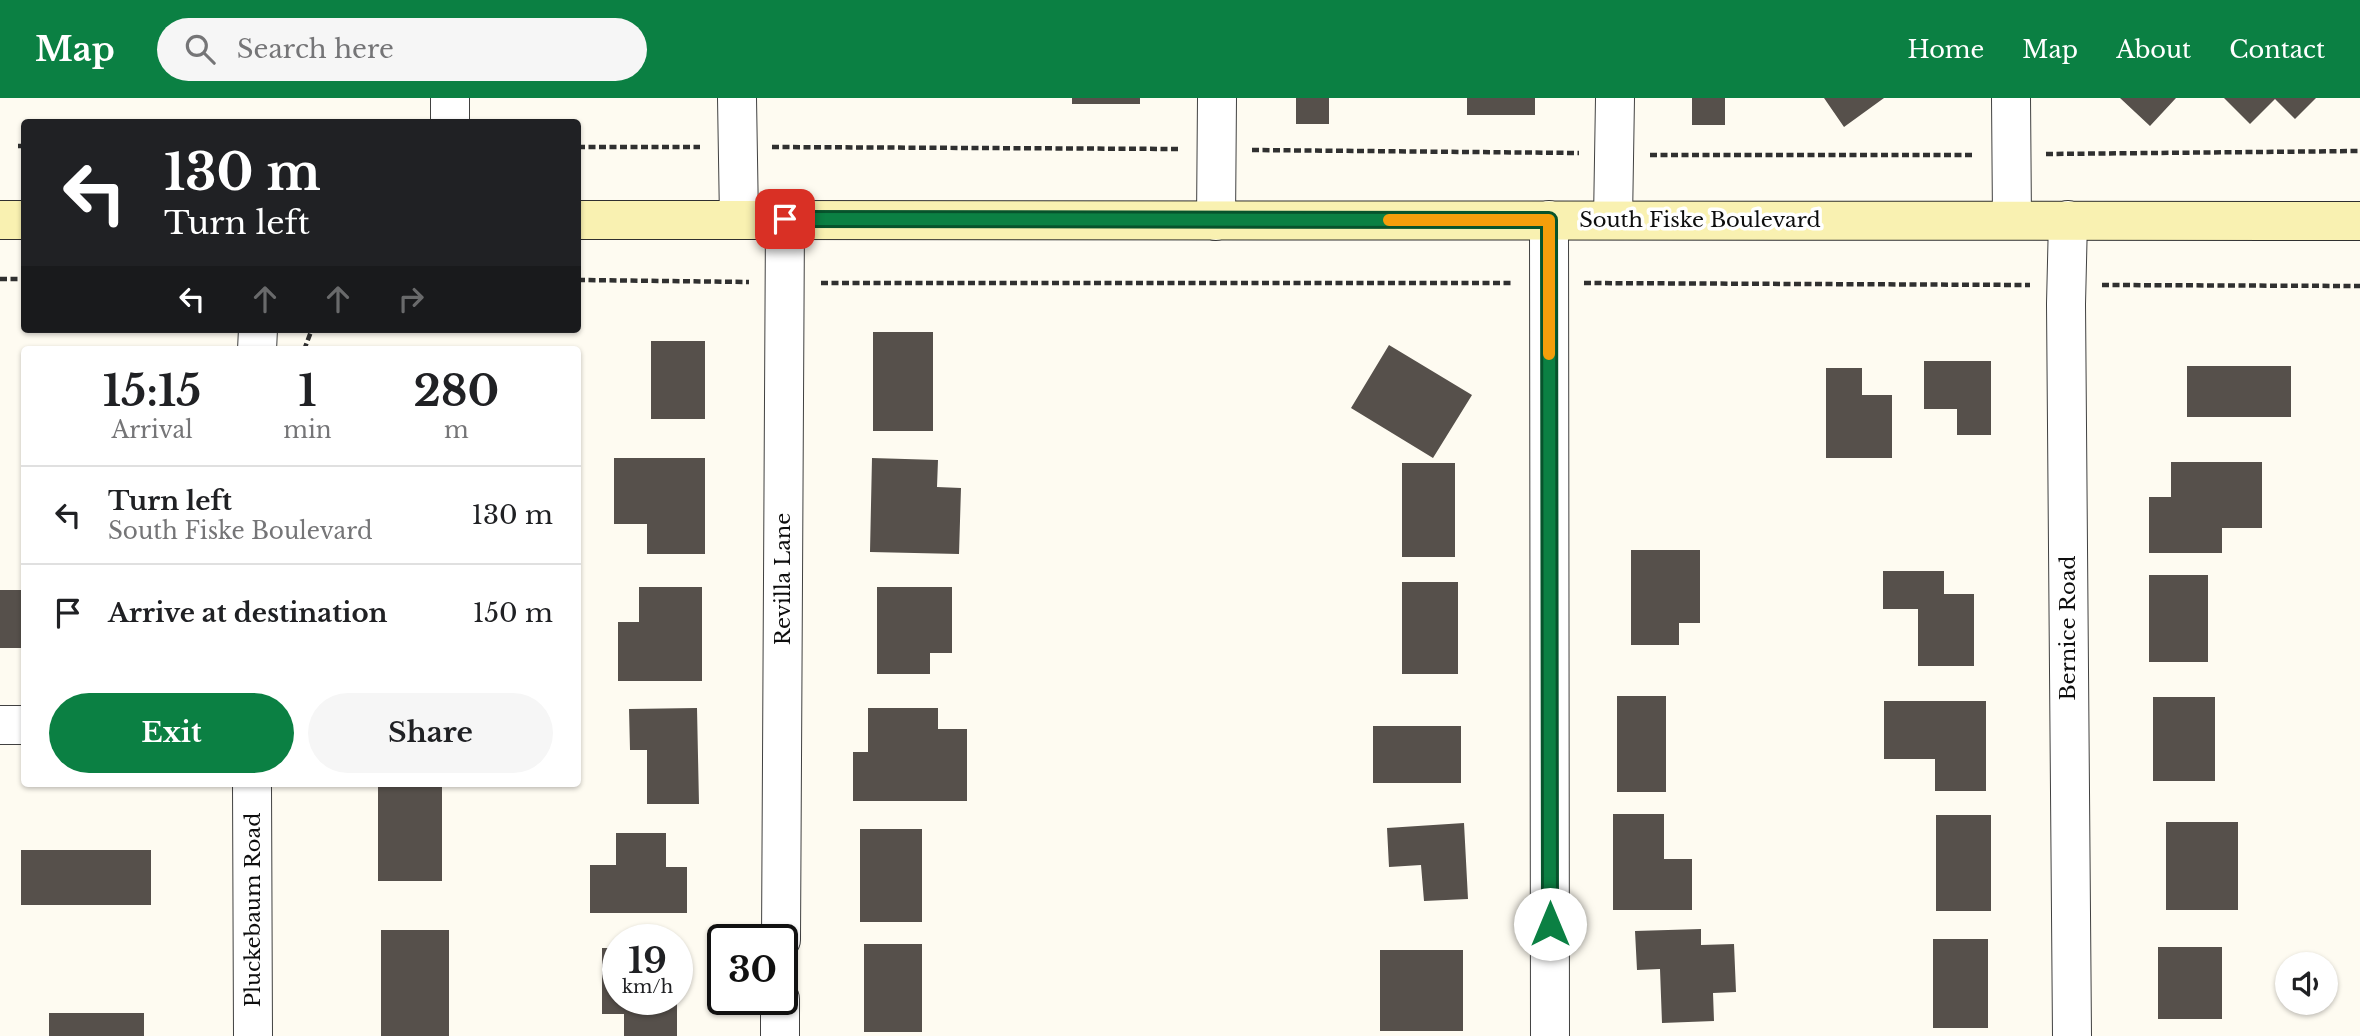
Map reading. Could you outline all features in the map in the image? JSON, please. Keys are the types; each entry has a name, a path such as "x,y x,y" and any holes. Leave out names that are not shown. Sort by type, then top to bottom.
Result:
{"main road":[{"name":"South Fiske Boulevard","path":"581,219 2360,221"},
{"path":"0,220 21,220"}],"street":[{"path":"450,98 450,119"},
{"path":"737,98 739,219"},
{"path":"1216,221 1217,98"},
{"path":"1614,220 1615,98"},
{"path":"2011,98 2012,220"},
{"name":"Revilla Lane","path":"780,924 785,219"},
{"path":"1549,220 1550,1036"},
{"name":"Bernice Road","path":"2068,220 2066,285 2072,1036"},
{"path":"0,725 21,725"},
{"name":"Pluckebaum Road","path":"252,787 253,1036"},
{"path":"780,1015 780,1036"}],"path":[{"path":"581,147 1590,153"},
{"path":"1637,155 2360,151"},
{"path":"0,279 21,279"},
{"path":"581,280 785,283 2360,286"}],"building":[{"path":"1072,98 1140,98 1140,104 1072,104"},
{"path":"1296,98 1329,98 1329,124 1296,124"},
{"path":"1467,98 1535,98 1535,115 1467,115"},
{"path":"1692,98 1725,98 1725,125 1692,125"},
{"path":"1824,98 1884,98 1844,127"},
{"path":"2120,98 2176,98 2150,126"},
{"path":"2224,98 2316,98 2295,119 2275,99 2250,124"},
{"path":"873,332 933,332 933,431 873,431"},
{"path":"651,341 705,341 705,419 651,419"},
{"path":"1389,345 1472,395 1433,458 1351,408"},
{"path":"1924,361 1991,361 1991,435 1957,435 1957,409 1924,409"},
{"path":"2187,366 2291,366 2291,417 2187,417"},
{"path":"1826,368 1862,368 1862,395 1892,395 1892,458 1826,458"},
{"path":"614,458 705,458 705,554 647,554 647,524 614,524"},
{"path":"872,458 938,460 937,487 961,488 959,554 870,552"},
{"path":"2171,462 2262,462 2262,528 2222,528 2222,553 2149,553 2149,497 2171,497"},
{"path":"1402,463 1455,463 1455,557 1402,557"},
{"path":"1631,550 1700,550 1700,623 1679,623 1679,645 1631,645"},
{"path":"1883,571 1944,571 1944,594 1974,594 1974,666 1918,666 1918,609 1883,609"},
{"path":"2149,575 2208,575 2208,662 2149,662"},
{"path":"1402,582 1458,582 1458,674 1402,674"},
{"path":"639,587 702,587 702,681 618,681 618,622 639,622"},
{"path":"877,587 952,587 952,653 930,653 930,674 877,674"},
{"path":"0,590 21,590 21,648 0,648"},
{"path":"1617,696 1666,696 1666,792 1617,792"},
{"path":"2153,697 2215,697 2215,781 2153,781"},
{"path":"1884,701 1986,701 1986,791 1935,791 1935,759 1884,759"},
{"path":"697,708 699,804 647,804 647,750 630,750 629,709"},
{"path":"868,708 938,708 938,729 967,729 967,801 853,801 853,752 868,752"},
{"path":"1373,726 1461,726 1461,783 1373,783"},
{"path":"378,787 442,787 442,881 378,881"},
{"path":"1613,814 1664,814 1664,859 1692,859 1692,910 1613,910"},
{"path":"1936,815 1991,815 1991,911 1936,911"},
{"path":"2166,822 2238,822 2238,910 2166,910"},
{"path":"1464,823 1468,899 1424,901 1421,865 1389,867 1387,828"},
{"path":"860,829 922,829 922,922 860,922"},
{"path":"616,833 666,833 666,867 687,867 687,913 590,913 590,865 616,865"},
{"path":"21,850 151,850 151,905 21,905"},
{"path":"1701,929 1701,945 1734,944 1736,992 1713,993 1714,1021 1662,1023 1660,969 1637,970 1635,931"},
{"path":"381,930 449,930 449,1036 381,1036"},
{"path":"1933,939 1988,939 1988,1028 1933,1028"},
{"path":"864,944 922,944 922,1032 864,1032"},
{"path":"2158,947 2222,947 2222,1019 2158,1019"},
{"path":"1380,950 1463,950 1463,1031 1380,1031"},
{"path":"49,1013 144,1013 144,1036 49,1036"},
{"path":"624,1015 677,1015 677,1036 624,1036"}],"slow traffic":[{"path":"1389,220 1549,220 1549,354"}],"route":[{"path":"785,219 1549,220 1550,924"}]}
